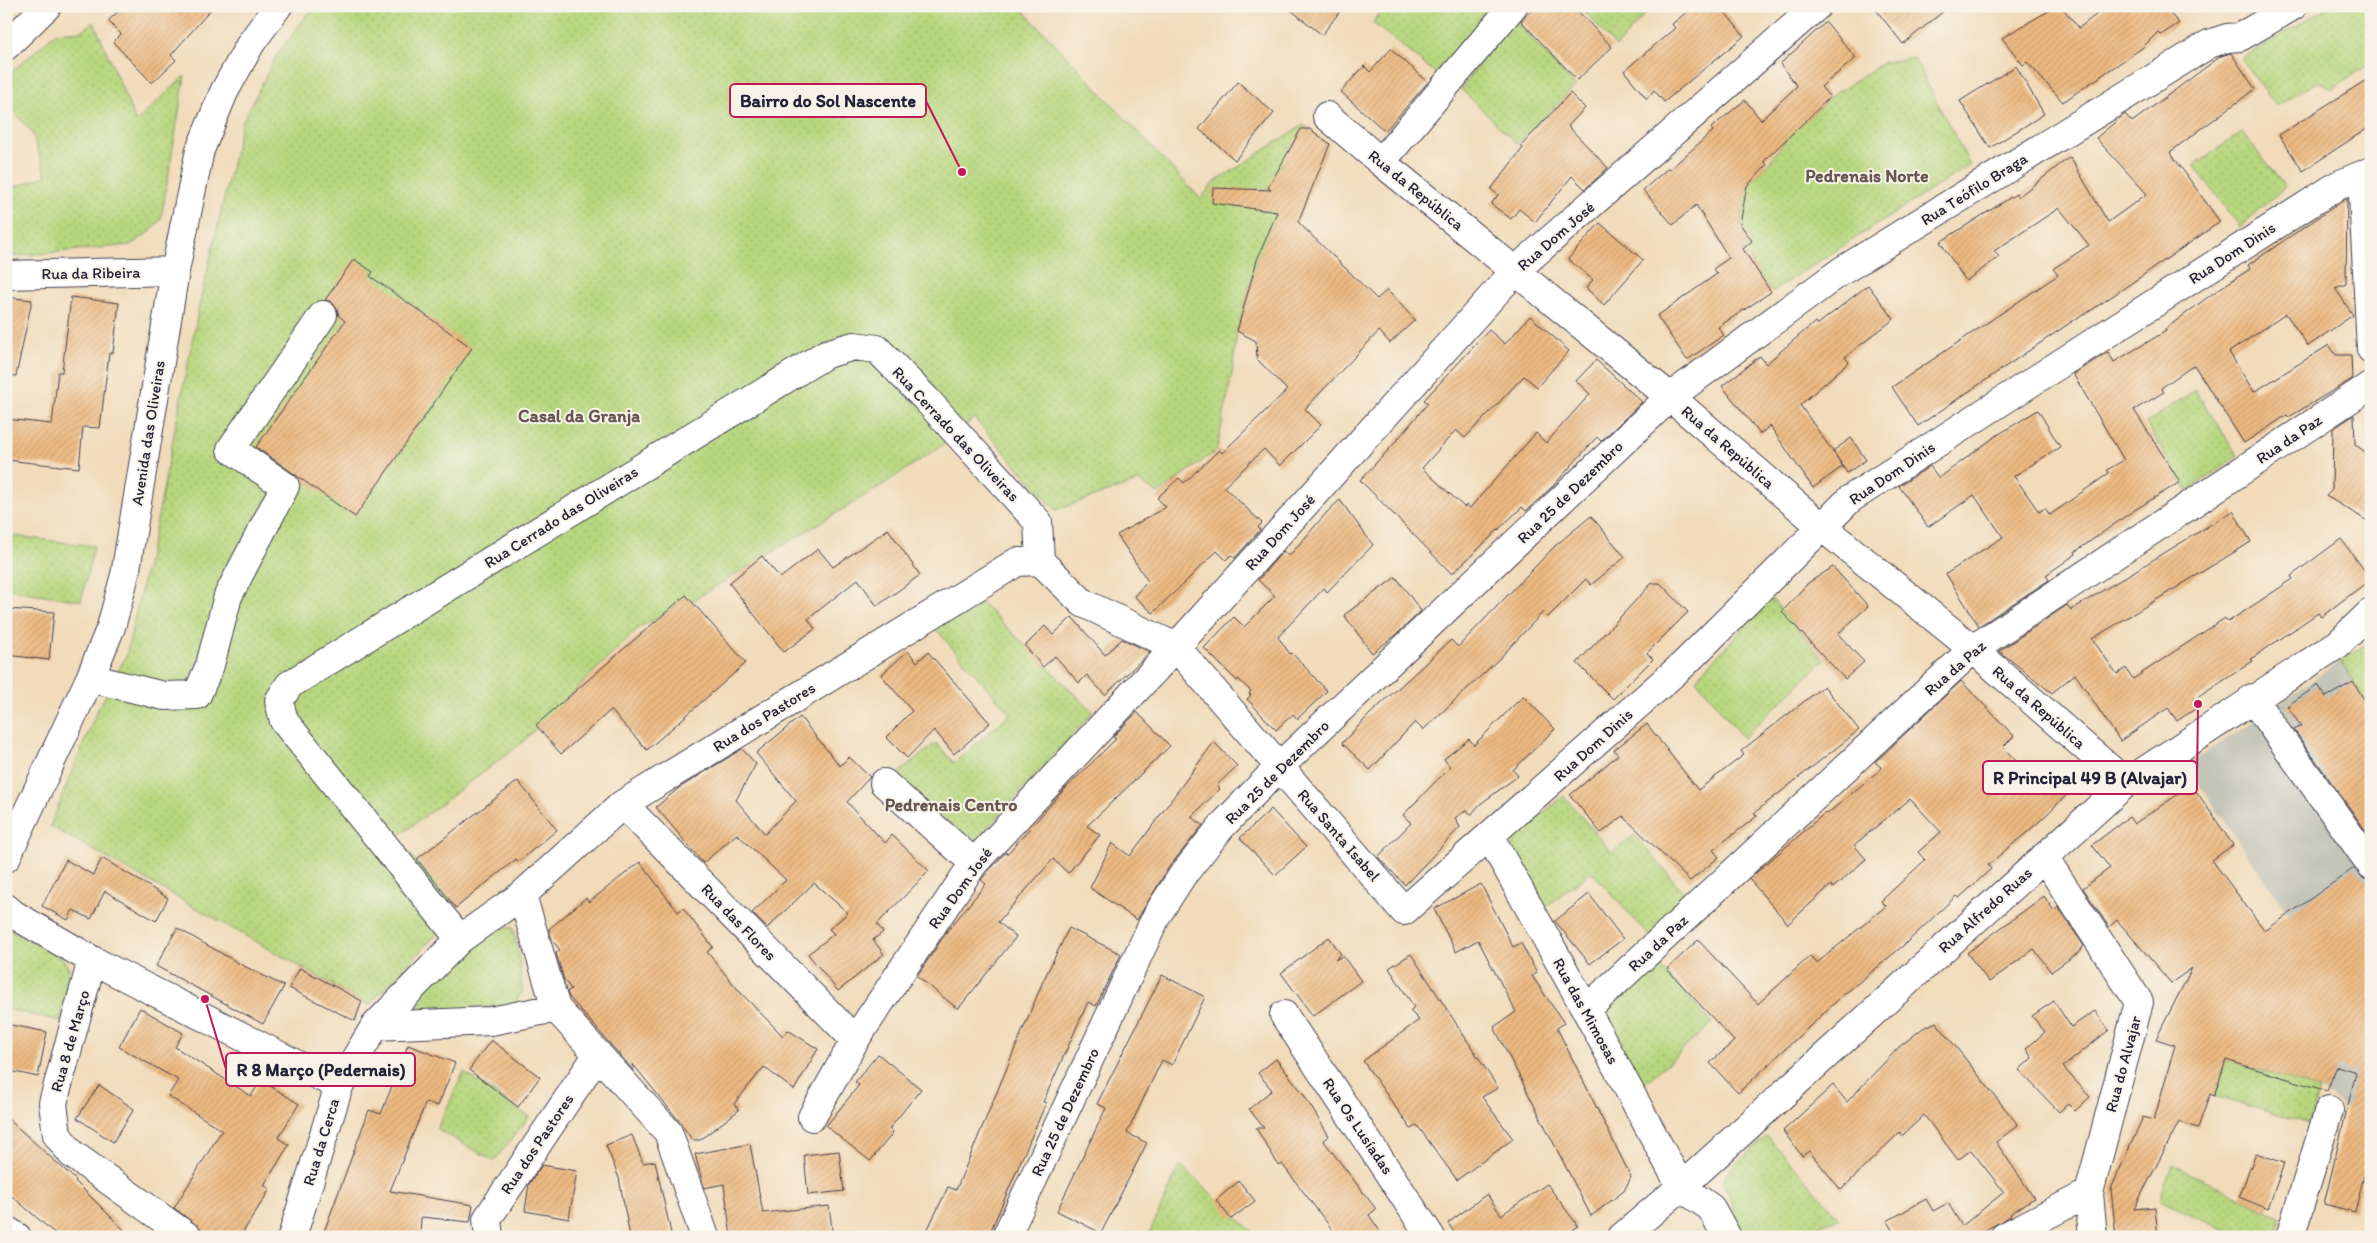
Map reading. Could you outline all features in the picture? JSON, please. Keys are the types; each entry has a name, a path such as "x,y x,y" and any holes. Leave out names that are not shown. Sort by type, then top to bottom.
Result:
{"street":[{"path":"6,46 47,6"},
{"name":"Avenida das Oliveiras","path":"6,858 90,678 111,627 125,574 175,271 200,150 224,92 251,44 278,6"},
{"path":"1381,162 1513,6"},
{"name":"Rua Dom José","path":"812,1117 855,1040 974,863 1176,648 1516,270 1818,6"},
{"name":"Rua Teófilo Braga","path":"1670,397 1840,272 2209,44 2227,38 2240,37 2293,6"},
{"name":"Rua da República","path":"1327,116 1670,397 1822,527 1973,649 2126,783"},
{"path":"2366,173 2371,349"},
{"name":"Rua Dom Dinis","path":"1404,910 1490,837 1684,664 1776,565 1822,527 1850,499 2338,185 2366,173"},
{"name":"Rua da Ribeira","path":"6,275 175,271"},
{"path":"90,678 164,696 197,695 210,665 228,596 285,486 231,449 323,315"},
{"name":"Rua Cerrado das Oliveiras","path":"460,939 284,721 279,701 289,685 826,354 854,346 877,349 926,399 1038,522 1040,561"},
{"name":"Rua da Paz","path":"1586,1010 1973,649 2371,385"},
{"name":"Rua 25 de Dezembro","path":"1006,1237 1157,915 1182,876 1222,826 1280,766 1670,397"},
{"path":"1040,561 1083,602 1176,648"},
{"name":"Rua dos Pastores","path":"522,896 623,804 1017,562 1040,561"},
{"name":"Rua Alfredo Ruas","path":"1622,1237 1681,1187 2126,783 2252,698 2338,644 2371,612"},
{"name":"Rua Santa Isabel","path":"1176,648 1404,910"},
{"path":"2252,698 2371,865"},
{"path":"884,783 974,863"},
{"name":"Rua das Flores","path":"623,804 855,1040"},
{"name":"Rua das Mimosas","path":"1490,837 1681,1187"},
{"name":"Rua do Alvajar","path":"2044,857 2139,1002 2089,1193 2093,1237"},
{"path":"522,896 556,1008 668,1132 705,1237"},
{"name":"Rua da Cerca","path":"292,1237 339,1086 375,1026 460,939 522,896"},
{"path":"6,908 13,914 92,960 339,1086"},
{"name":"Rua 8 de Março","path":"92,960 53,1103 57,1135 72,1154 188,1237"},
{"path":"375,1026 491,1021 556,1008"},
{"name":"Rua Os Lusíadas","path":"1284,1015 1431,1237"},
{"name":"Rua dos Pastores","path":"489,1237 487,1219 598,1054"},
{"path":"2290,1237 2329,1110"},
{"path":"1681,1187 1712,1208 1727,1237"},
{"path":"2004,1237 2089,1193"},
{"path":"6,1230 17,1237"}],"shaded area":[{"path":"2340,661 2371,710 2371,1143 2348,1110 2319,1089 2156,1039 2171,1010 2232,955 2289,914 2186,765 2255,721"}],"green space":[{"path":"314,6 1019,6 1201,199 1212,184 1303,125 1313,131 1257,260 1237,331 1232,374 1217,450 1158,494 1139,481 1056,510 974,418 949,441 879,487 695,599 641,626 519,745 396,838 461,914 433,938 369,1005 50,826 97,711 126,656 158,516 198,311 241,125 276,56"},
{"path":"1383,6 1496,6 1437,74 1373,23"},
{"path":"1580,6 1652,6 1616,47"},
{"path":"2330,6 2371,6 2371,63 2332,89 2318,81 2276,106 2241,59"},
{"path":"1512,17 1575,86 1517,144 1461,89"},
{"path":"94,22 136,122 185,76 161,219 150,232 130,245 6,257 6,190 46,176 32,132 6,103 6,77 56,33 81,31"},
{"path":"1914,58 1970,165 1771,292 1743,249 1752,241 1740,224 1747,186 1767,165 1788,137 1830,97 1884,62"},
{"path":"2242,132 2285,187 2240,227 2194,165"},
{"path":"2195,390 2238,456 2187,491 2146,423"},
{"path":"6,535 94,546 81,601 6,589"},
{"path":"1771,598 1824,660 1743,738 1696,679"},
{"path":"980,601 1093,712 973,844 895,776 936,743 954,763 1010,714 934,627"},
{"path":"2371,641 2371,710 2340,661"},
{"path":"1564,796 1612,853 1634,835 1691,900 1652,939 1591,871 1543,909 1512,847 1517,834"},
{"path":"6,927 62,958 69,968 61,1021 6,1009"},
{"path":"497,927 513,928 520,962 522,993 512,1006 418,1013 415,1005 424,987"},
{"path":"1658,964 1712,1023 1643,1085 1608,1027 1609,1007"},
{"path":"2226,1060 2319,1089 2309,1124 2214,1096"},
{"path":"464,1072 529,1117 494,1161 437,1129"},
{"path":"1767,1136 1839,1218 1793,1237 1743,1237 1724,1180 1727,1172"},
{"path":"2172,1164 2281,1217 2273,1237 2240,1237 2160,1200"},
{"path":"1180,1165 1258,1237 1148,1237"}],"building":[{"path":"124,6 214,6 171,55 176,60 152,83 113,42 121,34 108,21"},
{"path":"1286,6 1344,6 1322,35"},
{"path":"1535,6 1573,6 1612,47 1577,80 1521,21"},
{"path":"1694,6 1720,6 1744,36 1664,102 1654,90 1647,99 1624,71 1675,28 1672,24"},
{"path":"1873,6 1950,6 1903,44"},
{"path":"2057,6 2061,6 2079,28 2107,6 2163,6 2179,23 2161,35 2158,32 2142,48 2063,102 2027,62 2023,65 2002,38"},
{"path":"1826,22 1856,58 1821,87 1830,97 1764,161 1767,165 1747,186 1740,224 1752,241 1743,249 1771,292 1718,327 1724,335 1687,360 1657,316 1717,274 1713,269 1729,258 1696,205 1673,225 1643,190 1668,168 1670,169 1713,131 1711,128 1745,100 1761,120 1797,86 1780,64"},
{"path":"1391,49 1428,82 1385,131 1341,92 1364,66 1370,72"},
{"path":"2231,53 2255,89 2170,152 2220,222 1918,426 1892,387 2058,275 2053,269 2089,245 2059,208 1994,251 1999,257 1966,281 1940,242 2016,194 2018,197 2070,157 2108,222 2147,194 2096,138 2125,114 2132,122 2221,56"},
{"path":"2016,66 2044,114 1990,148 1960,101"},
{"path":"2371,77 2371,126 2303,171 2279,135"},
{"path":"1238,82 1274,113 1235,160 1199,129"},
{"path":"1570,93 1585,108 1568,126 1608,168 1585,189 1572,176 1535,222 1519,209 1511,219 1491,204 1498,195 1491,189 1523,148 1521,146"},
{"path":"1301,129 1310,129 1330,144 1298,222 1377,299 1387,290 1415,320 1390,343 1379,331 1305,409 1321,425 1280,466 1264,449 1224,487 1262,523 1258,527 1260,530 1235,558 1231,555 1226,560 1217,551 1153,613 1134,596 1148,581 1117,535 1166,507 1157,498 1179,478 1184,483 1219,450 1222,453 1287,390 1257,359 1256,341 1237,331 1257,260 1277,212 1212,203 1213,188 1271,190 1268,188"},
{"path":"2347,198 2346,284 2335,288 2353,315 2308,346 2286,314 2229,352 2254,392 2329,345 2336,355 2351,355 2352,379 2289,417 2287,415 2244,443 2194,365 2161,388 2164,392 2134,410 2180,482 2133,511 2075,552 2076,554 2046,575 2049,580 1979,626 1946,574 2003,537 1974,495 1928,527 1899,486 1930,466 1939,478 1996,436 2038,410 2060,447 2014,476 2039,512 2045,508 2050,515 2109,473 2107,470 2124,460 2073,374 2108,352 2114,362 2166,331 2165,329 2219,289 2250,269 2248,265"},
{"path":"1600,223 1643,260 1604,305 1586,288 1593,280 1568,259"},
{"path":"354,259 373,272 370,276 472,348 355,517 256,447 345,321 339,316 332,302 325,300"},
{"path":"1868,285 1894,319 1845,357 1849,362 1800,405 1843,466 1813,488 1770,426 1760,434 1722,386 1760,356 1766,364 1815,322 1817,325"},
{"path":"6,297 32,300 16,376 6,375"},
{"path":"71,297 119,303 113,353 109,353 100,428 83,427 79,468 6,460 6,419 52,424 58,372 62,372"},
{"path":"1530,316 1569,351 1537,387 1524,376 1465,438 1456,430 1422,468 1464,507 1467,505 1470,508 1536,433 1546,443 1590,394 1576,381 1596,360 1642,402 1601,441 1597,437 1553,486 1526,511 1522,507 1452,574 1360,480 1393,445 1428,403 1424,400 1489,330 1505,344"},
{"path":"2354,415 2355,444 2371,457 2371,523 2326,496 2332,490 2333,429"},
{"path":"1851,438 1866,460 1847,473 1833,451"},
{"path":"1340,500 1373,545 1327,592 1324,588 1278,637 1290,654 1292,653 1327,691 1297,719 1293,714 1276,730 1247,699 1251,695 1249,694 1251,691 1238,679 1237,681 1204,648 1234,617 1244,627 1275,596 1258,580 1283,551 1289,556"},
{"path":"2233,511 2251,542 2092,639 2117,674 2126,668 2133,679 2225,618 2228,622 2293,579 2291,576 2341,539 2371,579 2321,617 2318,613 2251,659 2253,661 2194,700 2198,707 2177,721 2168,708 2120,741 2075,674 2052,693 1999,651 2067,605 2071,610"},
{"path":"1591,516 1625,557 1591,585 1586,579 1548,617 1543,612 1499,659 1423,730 1415,722 1370,770 1342,743 1370,714 1451,640 1458,647 1555,546"},
{"path":"888,529 920,575 877,606 858,579 808,619 815,629 784,652 729,583 762,556 780,578 818,549 833,567"},
{"path":"1833,567 1868,606 1838,634 1864,662 1845,679 1782,612 1808,583"},
{"path":"1396,577 1421,611 1396,635 1372,653 1344,615"},
{"path":"1652,583 1660,583 1688,612 1647,653 1653,659 1613,699 1577,663"},
{"path":"686,595 746,663 647,750 611,710 561,754 536,725"},
{"path":"6,609 54,612 49,660 6,655"},
{"path":"1072,617 1105,655 1122,639 1150,652 1105,695 1087,675 1079,683 1055,656 1043,667 1025,646 1045,626 1053,635"},
{"path":"908,651 917,662 928,652 990,723 954,754 934,730 907,758 886,737 912,711 881,675"},
{"path":"1961,681 2014,736 2003,747 2037,783 2058,763 2078,784 2039,822 1988,865 1991,869 1959,898 1956,896 1904,945 1840,998 1738,1093 1710,1063 1734,1041 1667,969 1698,940 1758,1004 1810,956 1817,963 1886,906 1881,901 1925,860 1918,852 1941,832 1910,799 1854,845 1866,859 1833,888 1831,885 1788,924 1749,879 1825,813 1827,814 1882,768 1875,762"},
{"path":"2353,682 2371,710 2371,838 2294,730 2301,726 2287,706 2318,685 2326,697"},
{"path":"1824,686 1859,730 1754,813 1757,816 1713,850 1719,857 1690,881 1623,816 1601,833 1570,795 1618,755 1614,750 1647,724 1698,790 1744,755 1741,751"},
{"path":"1523,696 1555,729 1513,770 1518,776 1479,805 1471,815 1467,810 1455,818 1460,827 1405,885 1378,857 1411,823 1403,815 1450,767 1444,759 1469,739 1474,745"},
{"path":"1137,712 1170,746 1087,826 1100,835 1068,873 1053,859 998,922 1016,937 958,1009 917,976 948,930 986,884 981,880 1064,790 1116,739 1113,737"},
{"path":"800,717 840,766 849,757 870,777 847,802 885,843 892,835 929,871 877,924 883,932 873,940 884,954 838,991 808,954 834,934 829,929 848,913 814,883 767,928 752,913 786,880 737,834 703,863 656,807 679,788 742,749 756,764 736,800 765,834 796,801 756,753"},
{"path":"1214,742 1237,766 1217,785 1220,789 1191,817 1203,825 1169,867 1137,920 1090,888 1112,843 1130,856"},
{"path":"518,781 557,830 518,862 516,859 456,908 417,859"},
{"path":"2192,785 2233,845 2212,860 2265,931 2354,868 2364,879 2371,880 2371,1175 2365,1172 2355,1212 2324,1204 2356,1072 2337,1066 2327,1091 2226,1060 2214,1096 2210,1094 2198,1128 2179,1122 2134,1209 2155,1207 2158,1237 2116,1237 2111,1189 2143,1117 2154,1120 2175,1045 2156,1039 2192,968 2171,983 2117,920 2109,927 2083,888 2110,868 2092,845 2129,817 2134,824"},
{"path":"1271,809 1306,847 1275,875 1240,838"},
{"path":"102,858 168,898 156,921 105,891 91,919 73,910 68,920 42,906 66,860 93,875"},
{"path":"640,862 678,912 683,908 713,947 707,952 741,993 783,1036 788,1030 818,1049 794,1090 764,1067 734,1104 739,1110 700,1140 692,1140 680,1122 632,1063 634,1071 569,997 567,992 571,989 564,980 556,953 560,950 552,940 549,929 586,898 589,902"},
{"path":"1481,884 1513,947 1521,943 1537,973 1532,976 1564,1023 1557,1028 1631,1177 1624,1191 1591,1216 1494,1027 1516,1012 1478,940 1456,952 1434,909"},
{"path":"1589,894 1623,939 1590,964 1555,921"},
{"path":"2044,896 2054,911 2058,907 2084,946 2082,950 2051,972 2034,949 1989,982 1967,953"},
{"path":"177,928 242,965 284,986 263,1024 156,966"},
{"path":"1069,928 1121,954 1114,969 1096,1006 1088,1002 1043,1102 1046,1103 988,1237 924,1237 948,1187 956,1190 1044,979"},
{"path":"1329,937 1341,954 1335,960 1343,956 1361,981 1313,1016 1281,973"},
{"path":"1411,954 1498,1088 1482,1097 1513,1139 1457,1180 1417,1125 1411,1129 1363,1061 1419,1020 1410,1011 1414,1007 1389,968"},
{"path":"300,968 362,1001 355,1021 289,988"},
{"path":"1162,975 1205,997 1172,1065 1162,1060 1127,1133 1147,1143 1101,1233 1057,1211 1106,1108 1097,1104"},
{"path":"2054,1001 2071,1027 2095,1011 2109,1030 2063,1067 2090,1097 2075,1111 2068,1104 2059,1112 2019,1070 2032,1058 2026,1049 2045,1032 2032,1016"},
{"path":"140,1008 183,1033 175,1047 251,1096 261,1080 299,1104 278,1138 289,1145 264,1185 270,1189 240,1237 212,1237 174,1208 222,1130 168,1096 178,1080 119,1047"},
{"path":"1936,1022 2018,1125 1996,1142 2034,1198 2010,1214 2011,1216 1973,1237 1896,1237 1887,1221 1926,1199 1933,1211 1948,1203 1962,1226 2004,1192 1971,1150 1958,1160 1924,1115 1902,1136 1900,1132 1841,1190 1809,1151 1802,1156 1783,1131 1833,1085 1847,1102 1899,1047 1923,1028"},
{"path":"6,1024 47,1032 38,1077 6,1070"},
{"path":"491,1040 540,1077 518,1107 469,1070"},
{"path":"408,1045 455,1063 438,1106 426,1102 390,1191 473,1205 470,1222 421,1217 420,1237 322,1237 369,1110 381,1114"},
{"path":"878,1054 921,1089 889,1129 893,1133 870,1161 826,1126 859,1085 855,1082"},
{"path":"1276,1059 1302,1092 1329,1136 1323,1140 1376,1209 1369,1215 1384,1237 1338,1237 1282,1164 1279,1166 1256,1128 1264,1128 1249,1109 1272,1090 1258,1073"},
{"path":"99,1085 134,1109 113,1142 77,1118"},
{"path":"6,1117 76,1180 131,1237 59,1237 6,1191"},
{"path":"632,1135 643,1163 655,1161 671,1233 658,1237 630,1237 619,1178 606,1145"},
{"path":"750,1144 763,1213 829,1206 833,1237 731,1237 724,1184 704,1188 695,1154"},
{"path":"839,1151 844,1191 808,1195 804,1155"},
{"path":"2256,1153 2284,1163 2268,1209 2239,1197"},
{"path":"542,1165 577,1171 569,1219 525,1211 529,1184"},
{"path":"1239,1181 1255,1201 1231,1219 1216,1200"},
{"path":"1547,1184 1578,1226 1563,1237 1457,1237 1448,1223 1487,1194 1501,1215"}],"place":[{"name":"Bairro do Sol Nascente","path":"962,172"},
{"name":"R Principal 49 B (Alvajar)","path":"2198,704"},
{"name":"R 8 Março (Pedernais)","path":"205,999"}],"district":[{"name":"Pedrenais Norte","path":"1867,176"},
{"name":"Casal da Granja","path":"579,416"},
{"name":"Pedrenais Centro","path":"951,805"}]}
